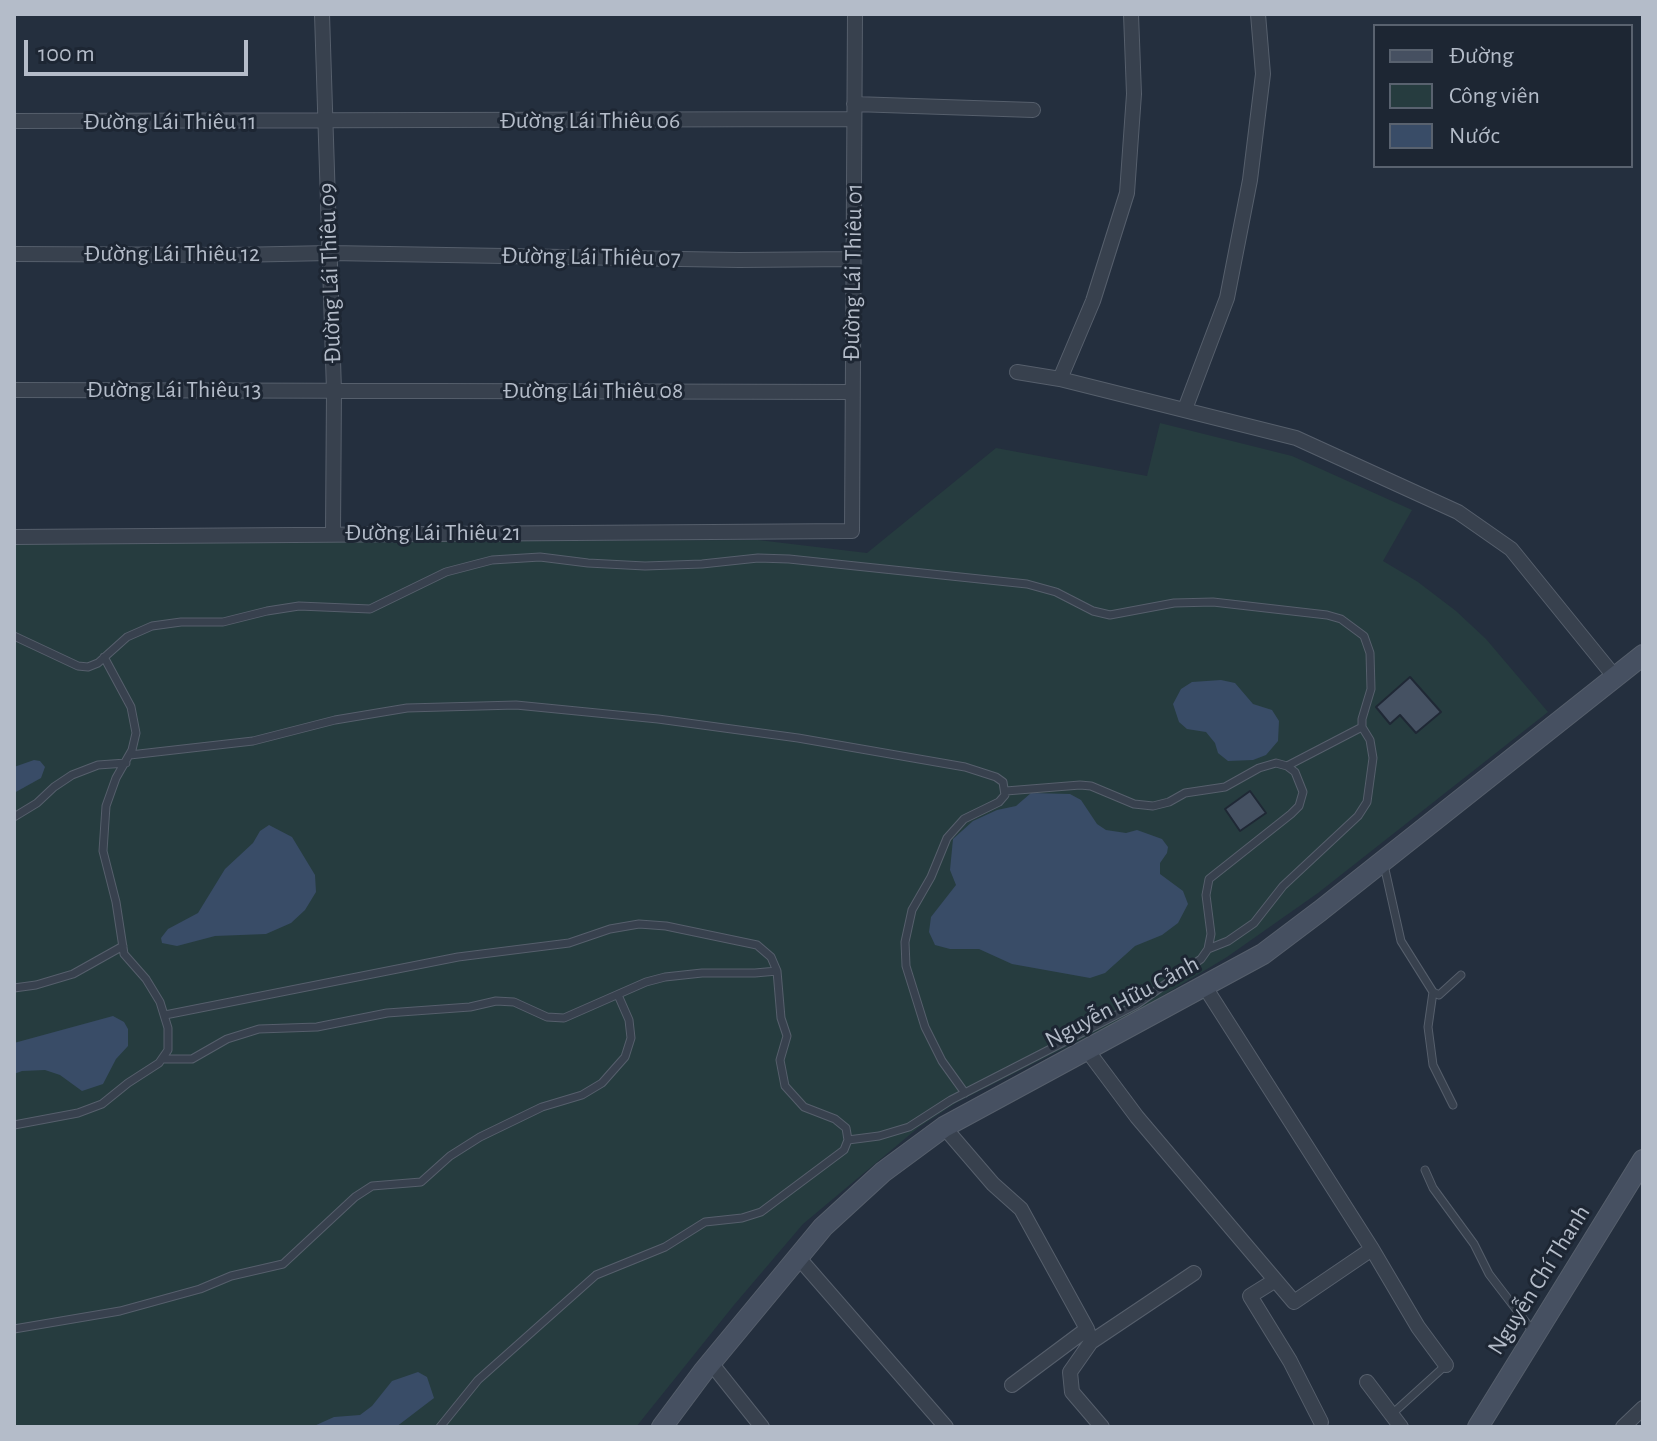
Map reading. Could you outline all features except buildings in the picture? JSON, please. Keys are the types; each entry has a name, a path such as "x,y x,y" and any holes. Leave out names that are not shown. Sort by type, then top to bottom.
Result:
{"street":[{"name":"Đường Lái Thiêu 09","path":"322,14 334,391 333,533"},
{"name":"Đường Lái Thiêu 01","path":"852,531 855,14"},
{"path":"1060,379 1093,301 1127,193 1134,94 1131,14"},
{"path":"1185,409 1227,298 1250,180 1263,74 1258,14"},
{"name":"Đường Lái Thiêu 06","path":"326,122 1033,110"},
{"name":"Đường Lái Thiêu 11","path":"14,121 326,122"},
{"name":"Đường Lái Thiêu 07","path":"330,253 853,259"},
{"name":"Đường Lái Thiêu 12","path":"14,254 330,253"},
{"path":"1017,372 1060,379 1296,438 1458,512 1511,549 1614,676"},
{"name":"Đường Lái Thiêu 13","path":"14,390 334,391"},
{"name":"Đường Lái Thiêu 08","path":"334,391 852,392"},
{"name":"Đường Lái Thiêu 21","path":"14,537 852,531"},
{"name":"Nguyễn Hữu Cảnh","path":"662,1427 823,1227 883,1172 944,1127 1205,987 1292,933 1643,655"},
{"path":"1205,987 1372,1249 1418,1327 1446,1365"},
{"path":"1087,1050 1137,1117 1294,1302 1372,1249"},
{"path":"944,1127 993,1184 1021,1209 1089,1335"},
{"name":"Nguyễn Chí Thanh","path":"1478,1427 1643,1160"},
{"path":"798,1257 946,1427"},
{"path":"1012,1385 1194,1273"},
{"path":"1274,1281 1250,1296 1290,1361 1321,1422"},
{"path":"1089,1335 1070,1372 1072,1392 1102,1427"},
{"path":"711,1363 762,1427"},
{"path":"1367,1382 1401,1427"},
{"path":"1623,1427 1643,1408"}],"lane":[{"path":"14,636 83,667 92,667 127,637 152,626 223,622 299,606 370,609 423,581 457,568 492,560 540,557 660,566 771,557 1027,584 1056,592 1086,608 1110,615 1165,604 1194,602 1333,616 1359,631 1369,648 1371,689 1362,727 1370,740 1373,758 1369,793 1363,810 1283,886 1254,923 1228,941 1208,949"},
{"path":"104,657 134,715 136,733 128,759 110,792 102,836 105,862 128,960 154,990 165,1015 169,1039 164,1059"},
{"path":"14,817 72,775 98,765 253,741 335,720 407,708 516,705 714,726 965,767 996,777 1003,782 1006,791"},
{"path":"1287,766 1362,727"},
{"path":"848,1140 898,1131 1136,1005 1201,959 1208,949 1211,925 1206,895 1209,879 1299,806 1302,785 1295,772 1287,766 1268,764 1225,787 1185,793 1153,806 1134,804 1091,786 1006,791"},
{"path":"965,1093 942,1061 922,1018 906,966 906,929 912,910 953,829 964,819 999,802 1006,791"},
{"path":"1383,859 1401,941 1433,992 1439,995 1461,975"},
{"path":"165,1015 479,953 569,943 610,929 639,924 666,926 757,945 771,957 777,971 781,1018 787,1036 780,1060 785,1086 804,1107 846,1128 848,1140 840,1155 761,1212 742,1218 705,1222 665,1247 609,1267 596,1275 478,1380 440,1427"},
{"path":"14,988 73,974 123,946"},
{"path":"14,1125 90,1109 164,1059 192,1059 227,1039 259,1029 317,1027 387,1013 470,1007 496,1001 514,1002 547,1017 564,1018 646,982 675,975 777,971"},
{"path":"1433,992 1428,1027 1433,1065 1453,1105"},
{"path":"14,1329 120,1311 200,1289 231,1276 265,1271 283,1264 355,1197 372,1186 421,1182 450,1156 502,1125 551,1103 582,1095 602,1083 625,1057 631,1038 629,1020 618,995"},
{"path":"1425,1170 1433,1188 1474,1244 1489,1274 1536,1335"},
{"path":"1392,1414 1446,1365"}],"green space":[{"path":"1160,423 1292,456 1412,510 1383,561 1418,582 1456,611 1486,639 1548,712 1318,893 1227,957 1137,1011 956,1103 919,1127 803,1224 636,1427 14,1427 14,542 758,540 867,553 996,448 1147,476"}],"water":[{"path":"1221,680 1235,683 1253,704 1272,710 1279,721 1278,741 1266,755 1253,760 1228,761 1218,753 1206,732 1187,729 1179,722 1173,704 1181,689 1192,682"},
{"path":"34,760 45,767 41,778 14,793 14,767"},
{"path":"1031,793 1070,794 1081,800 1097,824 1106,830 1126,833 1137,830 1162,839 1168,847 1160,863 1160,874 1183,891 1188,904 1178,923 1162,935 1135,946 1105,973 1090,978 1012,964 979,949 950,949 935,945 929,932 931,917 956,885 950,870 953,839 973,821 997,810 1016,806"},
{"path":"269,825 292,837 315,875 316,892 305,910 291,923 266,934 215,936 177,946 162,943 161,938 168,929 198,913 225,869"},
{"path":"113,1016 124,1022 128,1029 128,1046 116,1059 103,1084 82,1091 60,1075 45,1070 14,1074 14,1043"},
{"path":"418,1372 427,1377 434,1398 396,1427 299,1427 314,1426 334,1417 360,1415 372,1406 392,1381"}]}
